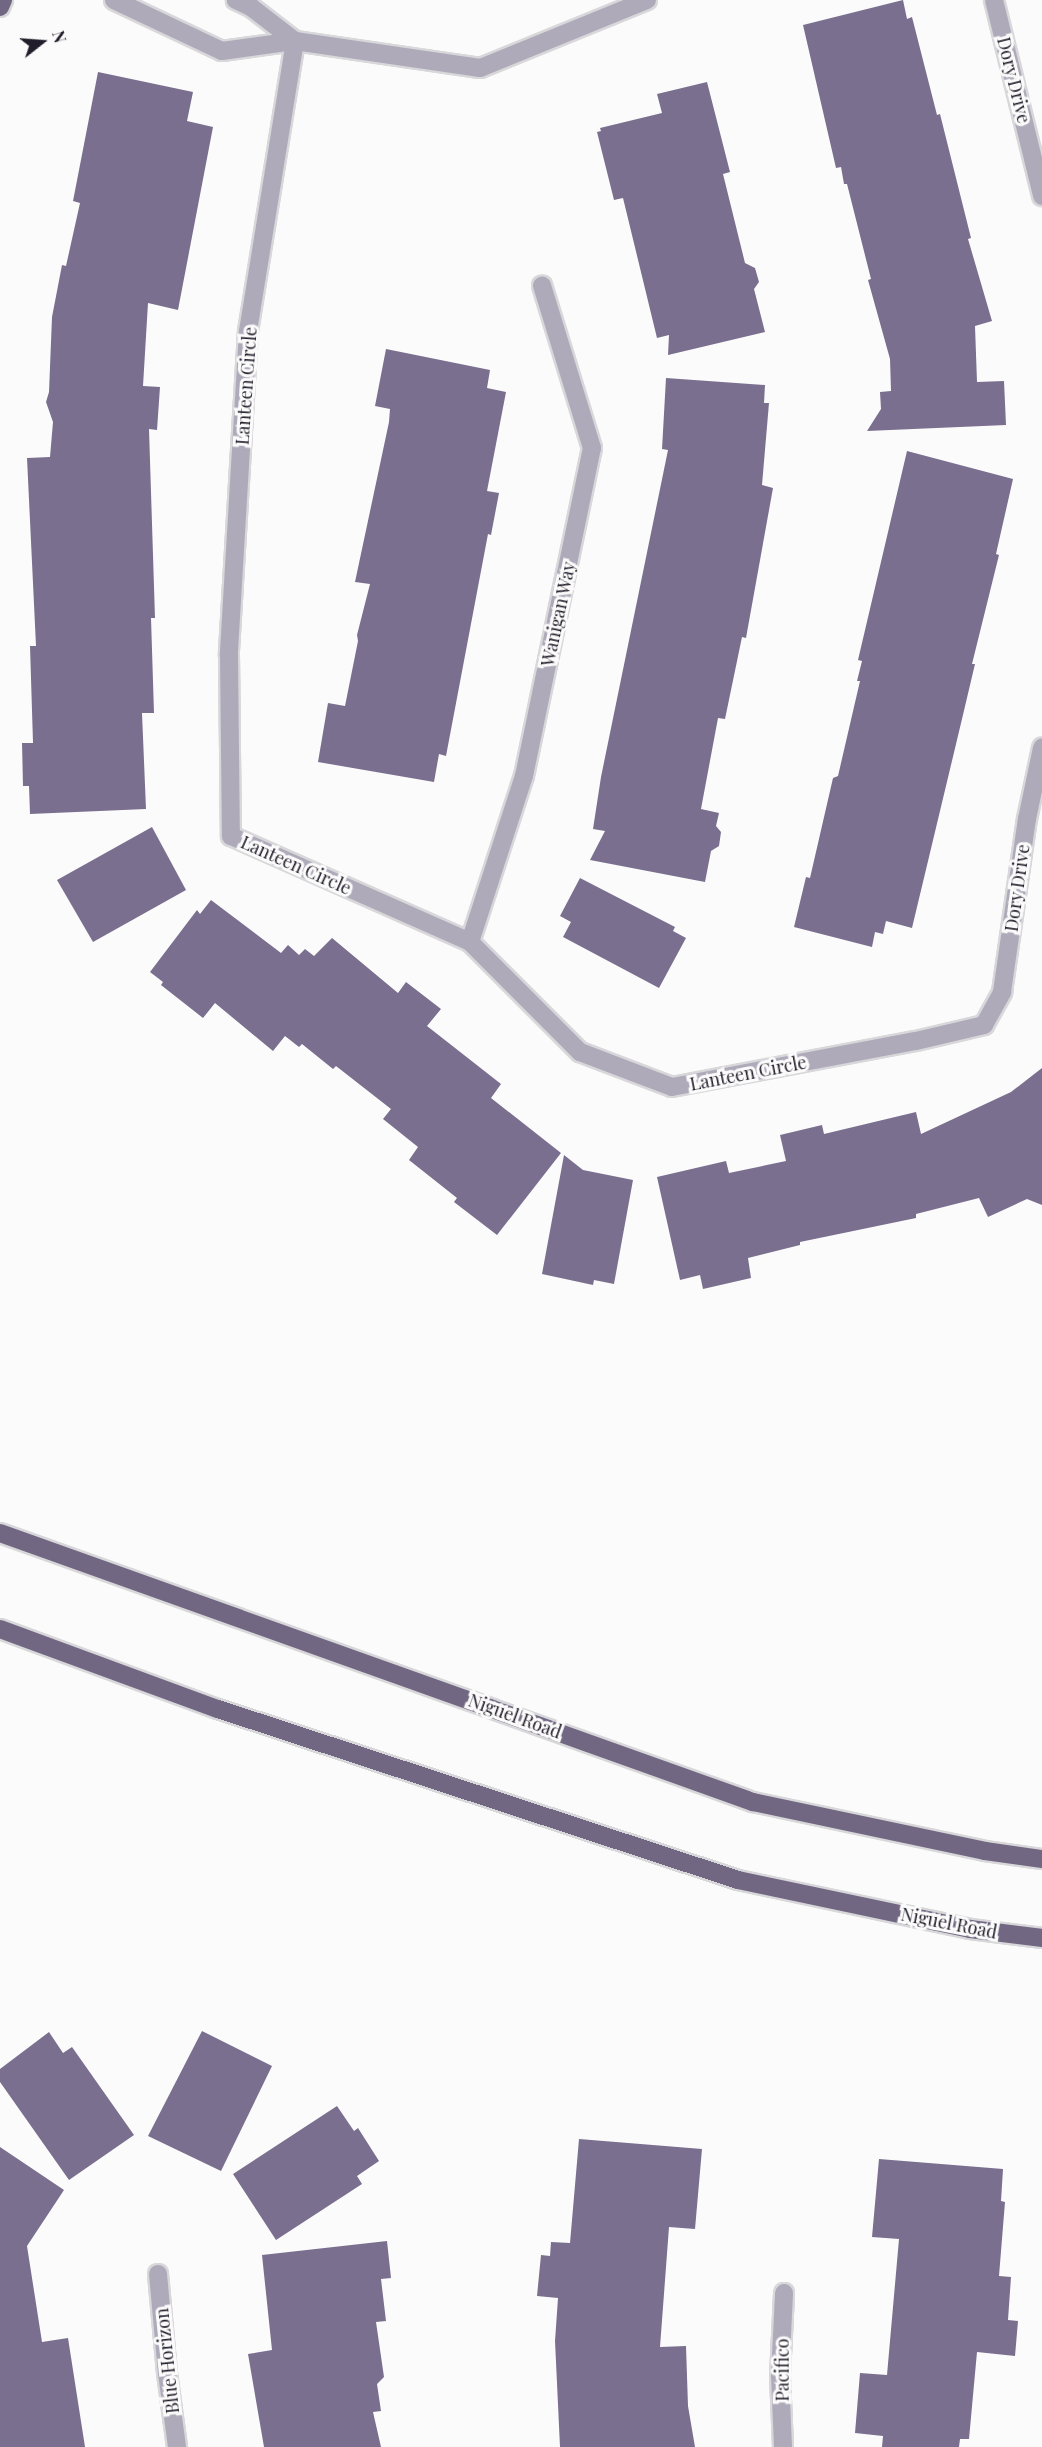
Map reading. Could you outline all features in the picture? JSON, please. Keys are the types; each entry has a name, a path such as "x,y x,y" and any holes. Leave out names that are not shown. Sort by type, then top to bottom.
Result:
{"main road":[{"path":"0,7 3,0"},
{"name":"Niguel Road","path":"0,1533 753,1802 985,1851 1042,1859"},
{"name":"Niguel Road","path":"0,1629 219,1709 738,1880 970,1929 1042,1938"}],"street":[{"path":"114,0 222,51 295,41 480,68 646,0"},
{"path":"236,0 251,7 295,41"},
{"name":"Dory Drive","path":"994,0 1042,196"},
{"name":"Lanteen Circle","path":"295,41 248,331 229,655 231,837 470,942 580,1052 672,1087 916,1041 984,1025"},
{"name":"Wanigan Way","path":"470,942 524,776 592,448 542,285"},
{"name":"Dory Drive","path":"984,1025 1002,992 1027,819 1042,748"},
{"name":"Blue Horizon","path":"158,2274 166,2373 177,2447"},
{"name":"Pacifico","path":"783,2447 780,2376 784,2293"}],"building":[{"path":"903,0 907,19 912,17 937,115 940,114 971,238 968,239 992,321 975,326 977,382 1004,381 1006,425 867,431 881,409 880,392 891,391 890,359 868,280 871,279 847,184 844,184 841,167 836,168 803,25"},
{"path":"98,72 193,92 187,121 213,127 178,310 148,303 143,386 160,387 157,430 149,429 155,618 151,618 154,713 142,713 146,809 30,814 29,786 23,786 22,743 33,743 30,646 36,646 27,458 50,457 53,422 46,402 49,392 52,317 62,265 66,266 80,203 73,201"},
{"path":"707,82 730,172 723,174 745,263 755,268 759,282 754,289 765,332 668,355 669,335 657,338 623,198 614,200 597,132 601,131 600,128 662,113 657,94"},
{"path":"386,349 490,370 487,388 506,392 487,491 499,493 491,535 488,534 446,756 439,754 434,782 318,762 328,703 345,706 358,641 357,635 370,584 355,582 389,422 390,409 375,406"},
{"path":"666,378 765,385 764,403 769,403 762,485 773,488 746,638 742,637 725,719 718,718 701,809 719,813 716,826 721,832 719,846 711,851 705,882 590,860 605,831 593,829 601,777 668,450 662,449"},
{"path":"907,451 1013,479 996,554 999,555 972,664 975,664 912,928 886,921 883,934 875,932 872,947 794,927 806,877 810,878 833,778 838,776 860,681 857,681 862,661 858,660"},
{"path":"152,827 186,890 93,942 57,880"},
{"path":"580,878 675,927 673,931 686,938 659,988 563,937 571,922 560,916"},
{"path":"211,900 281,953 288,945 299,955 305,949 314,956 332,938 398,993 406,982 441,1009 427,1026 501,1084 491,1098 561,1153 497,1235 454,1202 457,1198 409,1160 418,1147 383,1119 391,1109 336,1066 333,1069 302,1044 299,1047 285,1036 273,1051 215,1003 203,1018 161,985 163,982 150,972 197,910 200,914"},
{"path":"1042,1068 1042,1205 1027,1199 988,1217 979,1198 916,1214 916,1218 800,1242 800,1245 748,1258 751,1278 703,1289 700,1275 680,1280 657,1177 726,1161 729,1173 786,1161 780,1135 822,1125 824,1134 916,1112 921,1134 1011,1092"},
{"path":"564,1155 583,1170 633,1180 614,1284 594,1280 593,1285 542,1274"},
{"path":"202,2031 272,2066 221,2171 148,2136"},
{"path":"49,2032 63,2053 72,2047 134,2135 69,2180 0,2082 0,2069"},
{"path":"337,2106 354,2131 358,2128 379,2161 357,2176 362,2184 276,2240 233,2174"},
{"path":"579,2139 702,2149 695,2229 669,2227 660,2347 686,2346 688,2406 695,2447 560,2447 555,2341 558,2298 537,2296 541,2255 550,2256 551,2242 570,2243"},
{"path":"0,2147 64,2190 27,2246 42,2342 68,2338 85,2447 0,2447"},
{"path":"879,2159 1003,2169 1001,2201 1005,2202 999,2276 1011,2277 1008,2320 1018,2321 1015,2356 977,2352 969,2439 960,2439 959,2447 882,2447 883,2436 855,2433 860,2373 887,2375 899,2239 872,2237"},
{"path":"387,2241 391,2278 381,2279 386,2321 376,2322 384,2377 377,2384 381,2411 373,2412 381,2447 264,2447 248,2354 272,2350 262,2255"}]}
